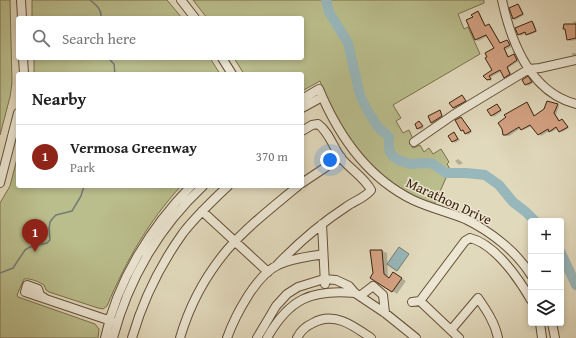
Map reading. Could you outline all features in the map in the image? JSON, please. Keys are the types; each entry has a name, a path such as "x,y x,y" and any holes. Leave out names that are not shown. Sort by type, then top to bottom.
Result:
{"street":[{"path":"21,0 22,16"},
{"path":"181,0 193,16"},
{"path":"502,0 515,43 528,69 551,93 576,104"},
{"path":"23,60 24,72"},
{"path":"223,60 231,72"},
{"path":"414,142 453,115 528,69 540,68 576,60"},
{"path":"304,98 321,93"},
{"path":"304,106 321,93"},
{"name":"Marathon Drive","path":"321,93 335,123 346,141 377,175 397,191 413,200 481,227 515,255 528,271"},
{"path":"0,183 16,121"},
{"path":"227,338 232,323 244,302 268,272 277,265 298,243 346,206 368,194 371,190 368,183 356,174 341,157 323,128 318,124 312,125 304,130"},
{"path":"304,182 341,157"},
{"path":"113,338 113,322 126,280 144,246 164,218 189,188"},
{"path":"105,338 152,248 177,213 201,188"},
{"path":"132,338 140,312 157,274 184,232 202,211 226,188"},
{"path":"180,338 192,307 206,279 223,255 235,241 267,211 296,188"},
{"path":"202,211 268,272"},
{"path":"322,224 325,292"},
{"path":"459,338 416,302 465,241 470,238 475,239 488,247 508,265 528,295"},
{"path":"277,265 298,258 323,254"},
{"path":"256,338 276,306 287,294 298,287 324,279 336,280 350,286 358,294 416,338"},
{"path":"267,338 276,323 288,309 306,297 325,292 358,294 373,286 384,295 385,313"},
{"path":"451,330 478,295 490,315 498,338"},
{"path":"46,299 113,322"},
{"path":"268,318 276,323"},
{"path":"297,338 307,327 315,322 332,318 349,324 371,338"},
{"path":"540,326 542,338"},
{"path":"553,326 555,338"}],"green space":[{"path":"0,0 10,0 12,83 0,135"},
{"path":"32,0 167,0 180,16 32,16"},
{"path":"193,0 484,0 484,3 458,14 464,29 468,27 480,54 393,105 401,118 396,121 403,133 409,130 413,139 409,142 413,148 420,145 424,152 429,148 433,154 441,149 449,162 447,164 450,169 433,207 389,181 363,157 343,129 334,113 320,81 304,90 304,72 243,72 235,60 304,60 304,16 205,16"},
{"path":"34,60 211,60 219,72 34,72"},
{"path":"16,163 16,188 179,188 148,228 122,273 107,306 103,309 49,292 46,290 44,285 32,280 24,279 17,295 18,297 95,324 99,329 98,338 0,338 0,203 10,186"}],"water":[{"path":"399,247 409,254 397,271 387,264"}],"building":[{"path":"518,4 523,14 513,19 509,8"},
{"path":"478,11 485,26 489,24 500,43 507,40 510,45 504,48 508,57 514,54 517,60 507,67 510,74 504,78 500,70 489,76 491,79 487,80 483,76 492,70 485,58 487,57 485,53 494,48 486,35 475,40 466,20 473,17 471,15"},
{"path":"532,21 536,31 526,35 525,32 518,35 515,28"},
{"path":"564,24 576,24 576,38 567,40 565,29 563,29"},
{"path":"528,76 532,82 525,85 522,80"},
{"path":"462,95 466,101 453,108 449,103"},
{"path":"547,101 558,104 554,113 559,121 562,119 568,127 559,132 556,127 549,132 548,129 538,135 530,125 521,130 519,127 506,135 503,135 502,129 498,123 506,117 504,115 527,102 534,116 544,109"},
{"path":"497,104 501,110 491,116 487,110"},
{"path":"440,110 442,116 431,123 428,116"},
{"path":"461,117 471,131 465,134 463,130 461,131 455,120"},
{"path":"419,121 423,126 417,129 415,124"},
{"path":"454,132 458,139 452,142 448,136"},
{"path":"370,250 382,250 384,274 389,278 393,272 402,278 392,292 370,278 373,273"}],"waterway":[{"path":"90,0 100,10 101,16"},
{"path":"326,0 329,12 348,43 360,95 367,110 378,127 389,137 389,150 392,155 398,160 411,164 433,164 446,173 485,175 499,185 513,202 532,218"},
{"path":"110,60 114,64 115,72"},
{"path":"0,273 13,268 25,250 30,247 47,243 50,240 50,222 56,215 72,211 81,196 83,188"},
{"path":"561,254 576,285"}],"place":[{"name":"Vermosa Greenway","path":"35,252"}]}
